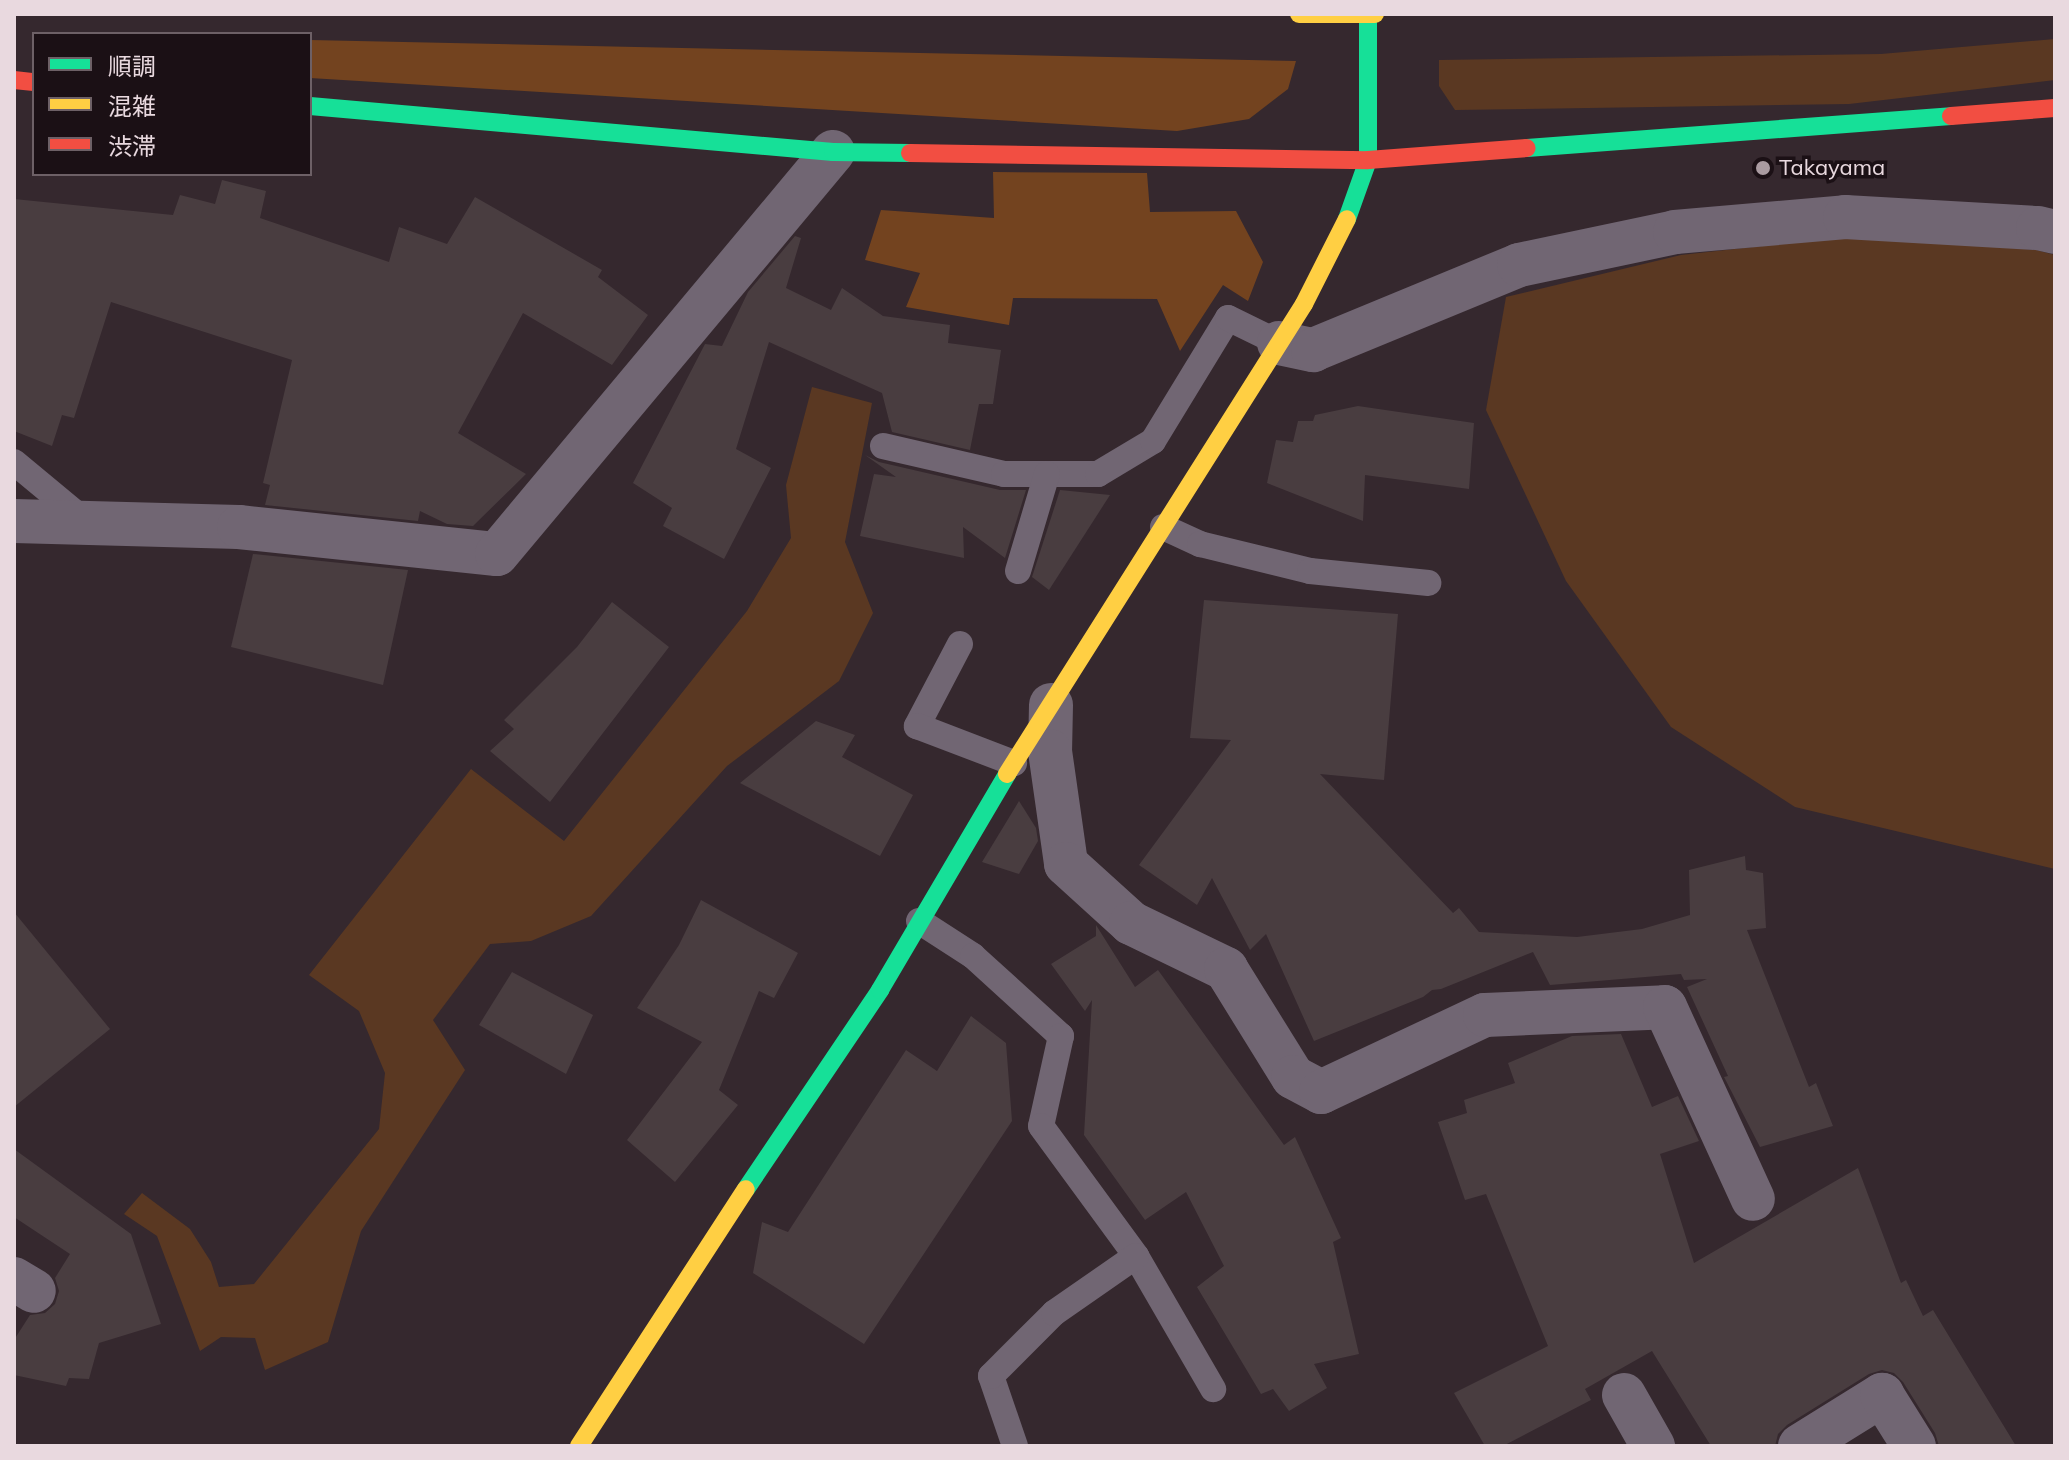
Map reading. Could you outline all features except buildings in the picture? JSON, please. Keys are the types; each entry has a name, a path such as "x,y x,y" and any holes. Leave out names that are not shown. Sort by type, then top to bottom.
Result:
{"main road":[{"path":"1280,14 1375,14"},
{"path":"579,1446 880,990 1014,763 1279,343 1348,217 1368,160 1368,14"},
{"path":"312,106 833,152 1368,160 2055,108"}],"street":[{"path":"14,521 239,527 497,554 833,152"},
{"path":"1279,343 1313,350 1519,265 1675,232 1845,217 2055,232"},
{"path":"1051,705 1050,751 1066,864 1131,923 1226,969 1293,1077 1321,1092 1485,1015 1665,1007 1753,1199"},
{"path":"1624,1395 1653,1446"},
{"path":"1800,1446 1882,1395 1914,1446"}],"lane":[{"path":"883,446 1004,474 1098,474 1153,441 1228,318 1279,343"},
{"path":"14,462 87,523"},
{"path":"1018,571 1047,474"},
{"path":"1163,527 1200,544 1310,571 1428,583"},
{"path":"960,644 917,726 1014,763"},
{"path":"919,921 973,956 1061,1036 1041,1126 1136,1256 1213,1389"},
{"path":"1015,1446 991,1376 1054,1313 1136,1256"}],"shaded area":[{"path":"2055,39 2055,80 1849,104 1455,110 1439,86 1439,60 1881,54"},
{"path":"312,40 1296,61 1288,89 1249,119 1177,131 312,78"},
{"path":"993,172 1147,173 1150,212 1236,211 1263,262 1248,301 1223,285 1180,351 1157,299 1013,298 1009,325 906,307 920,273 865,260 881,210 994,218"},
{"path":"1851,236 2036,250 2055,255 2055,869 1795,807 1671,727 1566,581 1486,410 1506,297 1681,255"},
{"path":"812,387 872,403 845,542 873,613 839,681 727,766 591,916 531,941 490,944 433,1020 465,1070 361,1231 328,1342 265,1370 255,1338 221,1337 200,1351 157,1236 124,1214 142,1193 190,1229 211,1262 219,1287 254,1284 379,1129 385,1073 359,1011 309,975 471,769 564,841 747,611 791,538 786,485"}],"traffic: fast":[{"path":"1347,219 1368,160 1368,14"},
{"path":"312,106 833,152 910,153"},
{"path":"1527,148 1951,116"},
{"path":"746,1189 880,990 1007,774"}],"traffic: slow":[{"path":"1299,14 1375,14"},
{"path":"1007,774 1304,304 1347,219"},
{"path":"579,1446 746,1189"}],"traffic: jam":[{"path":"14,80 32,82"},
{"path":"1951,116 2055,108"},
{"path":"910,153 1368,160 1527,148"}],"place":[{"name":"Takayama","path":"1763,168"}]}
